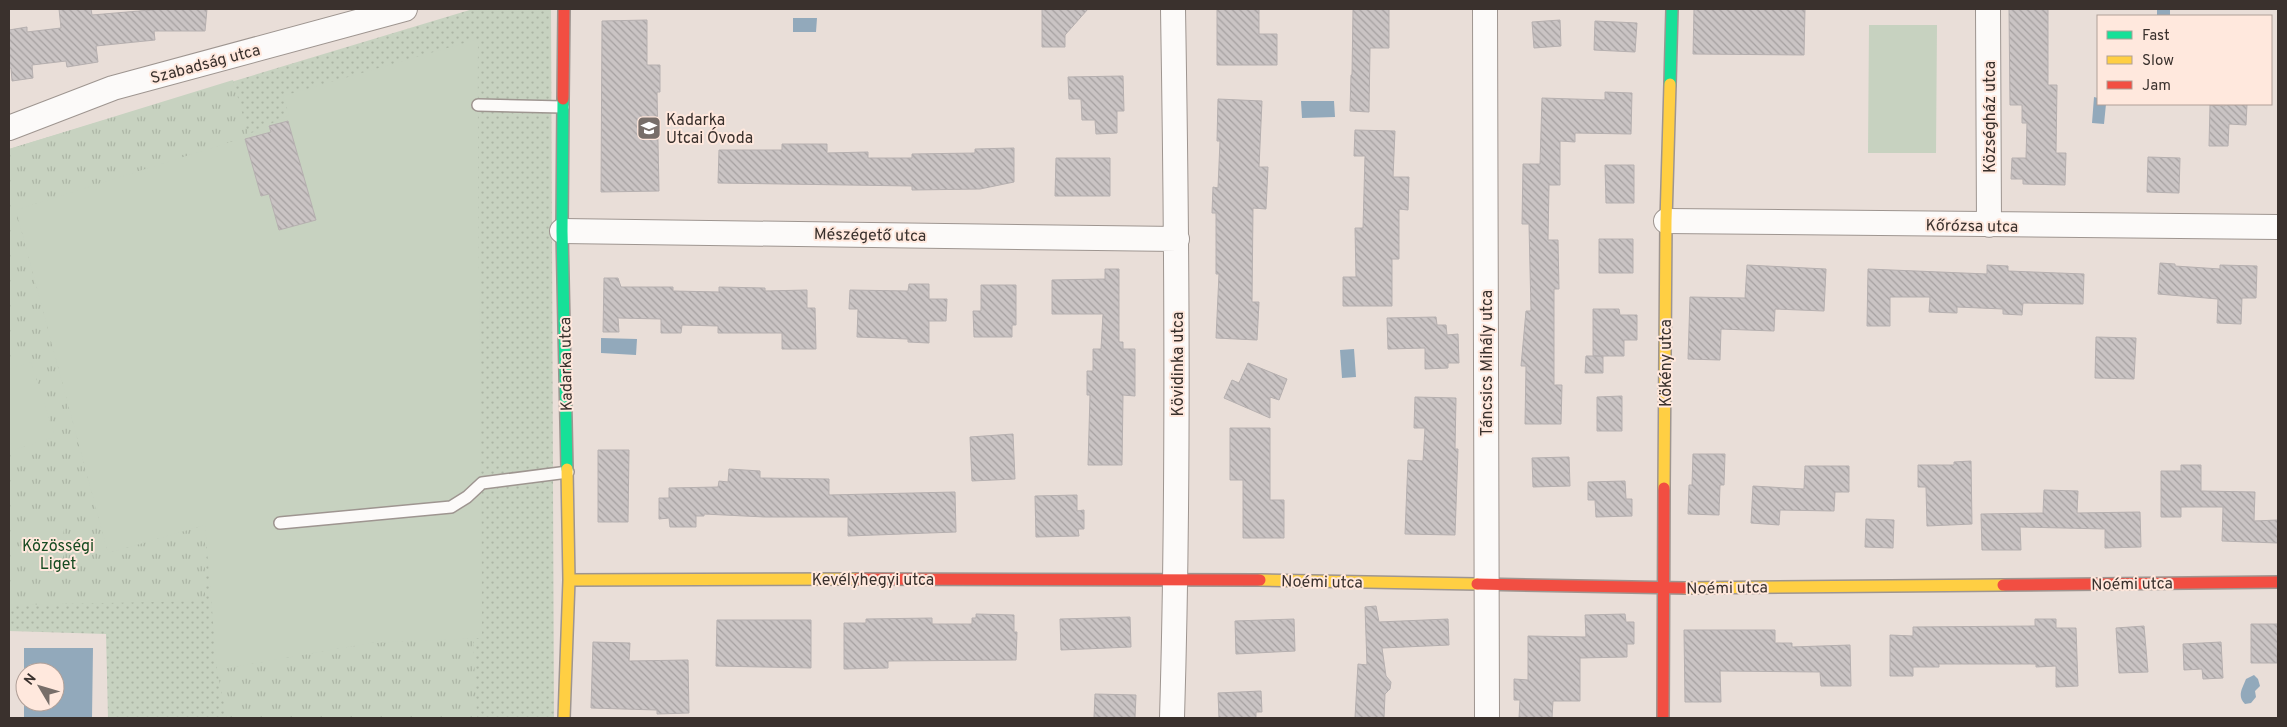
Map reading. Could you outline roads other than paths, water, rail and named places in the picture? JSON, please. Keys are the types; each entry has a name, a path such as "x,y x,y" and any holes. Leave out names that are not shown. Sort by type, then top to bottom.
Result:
{"street":[{"name":"Szabadság utca","path":"9,128 114,88 406,9"},
{"name":"Kadarka utca","path":"564,9 565,108 562,231 569,580 564,718"},
{"name":"Kövidinka utca","path":"1172,9 1177,239 1176,578 1172,718"},
{"name":"Táncsics Mihály utca","path":"1484,9 1487,718"},
{"name":"Kökény utca","path":"1663,718 1666,221 1672,9"},
{"name":"Községház utca","path":"1988,9 1989,225"},
{"name":"Kőrózsa utca","path":"1666,221 2278,228"},
{"name":"Mészégető utca","path":"562,231 1177,239"},
{"name":"Noémi utca","path":"1176,578 1664,588 2278,582"},
{"name":"Kevélyhegyi utca","path":"569,580 1176,578"}],"lane":[{"path":"478,105 565,108"},
{"path":"280,523 451,507 467,497 482,483 568,472"}],"water":[{"path":"2157,9 2170,9 2170,15 2157,15"},
{"path":"793,18 817,18 816,32 793,32"},
{"path":"2094,97 2097,98 2097,105 2106,105 2104,124 2092,123"},
{"path":"1301,101 1334,101 1335,117 1302,118"},
{"path":"601,338 637,339 636,355 601,353"},
{"path":"1354,349 1356,377 1342,378 1340,350"},
{"path":"24,648 93,648 92,718 24,718 24,712 65,712 65,662 24,662"},
{"path":"2254,675 2258,679 2260,686 2255,691 2256,697 2251,703 2245,704 2241,698 2242,689 2246,679"}],"place":[{"name":"Kadarka Utcai Óvoda","path":"649,128"}],"park label":[{"name":"Közösségi Liget","path":"58,554"}]}
